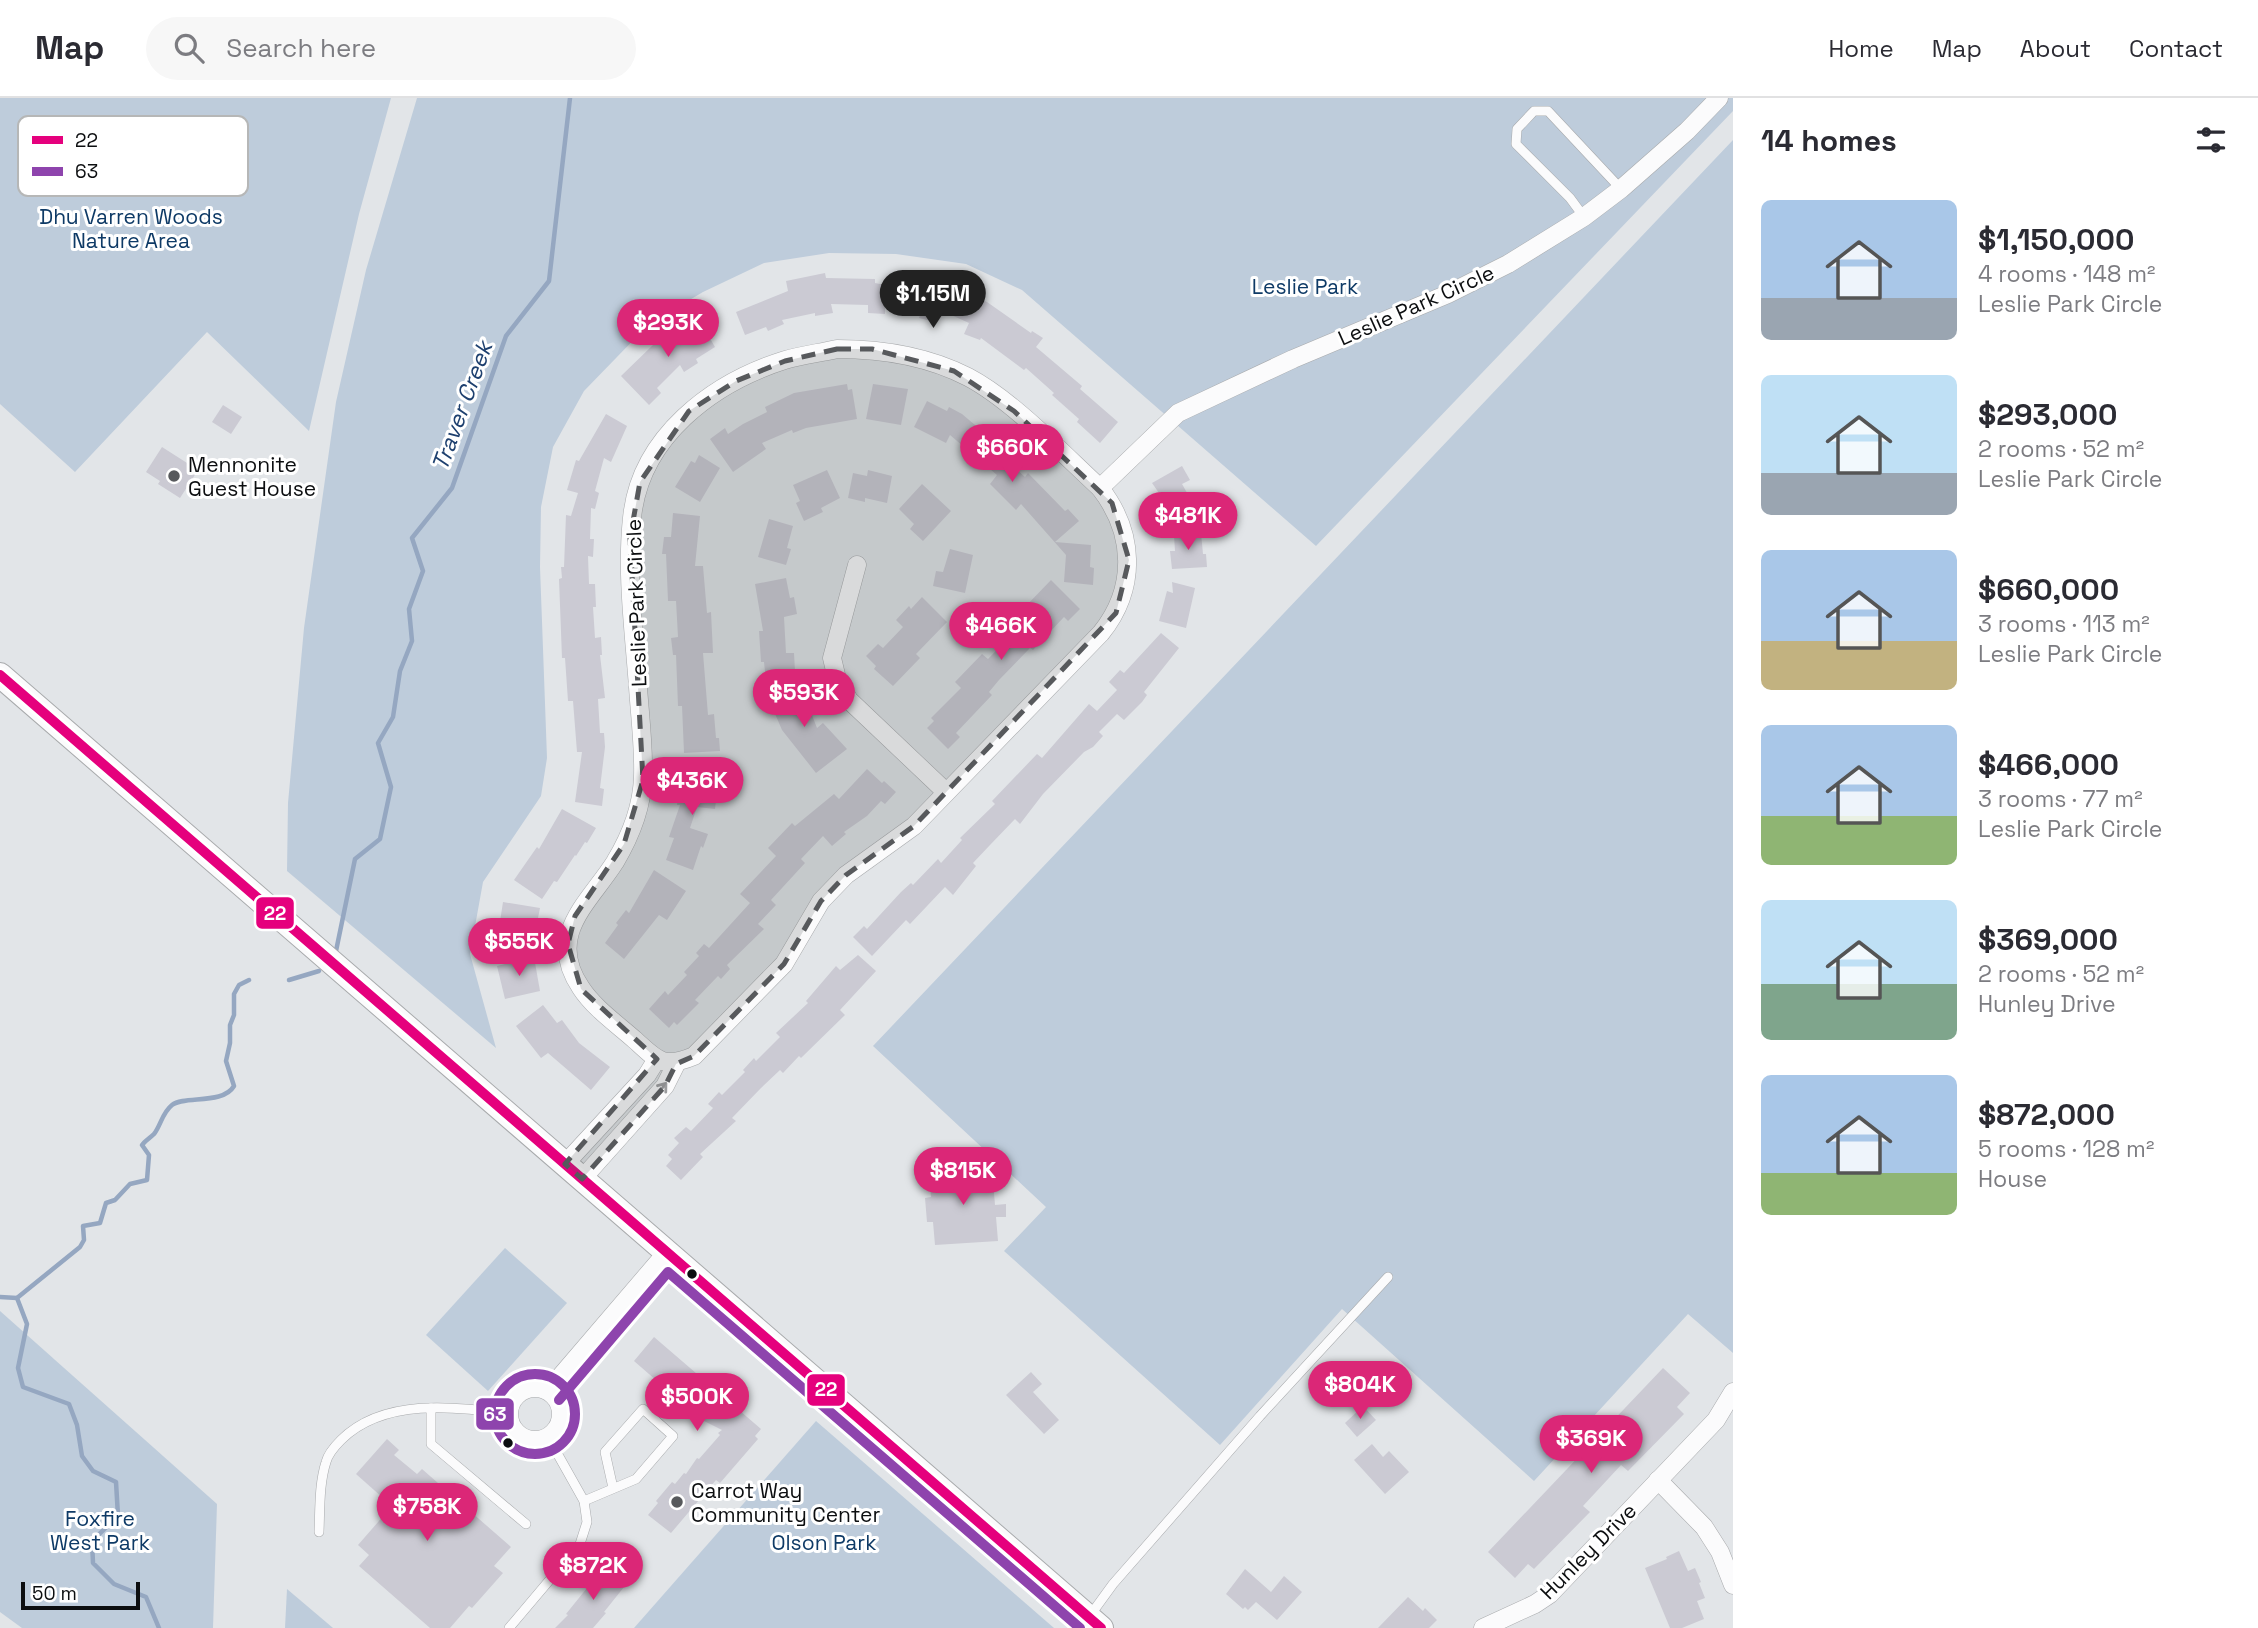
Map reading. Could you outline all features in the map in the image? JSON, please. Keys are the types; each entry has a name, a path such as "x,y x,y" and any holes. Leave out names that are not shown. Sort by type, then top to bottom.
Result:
{"main road":[{"path":"0,675 1095,1623"}],"street":[{"name":"Leslie Park Circle","path":"1100,488 1178,413 1293,359 1448,294 1508,264 1584,218 1687,131 1719,98"},
{"name":"Leslie Park Circle","path":"837,349 872,349 929,361 976,382 1014,411 1100,488 1112,503 1127,541 1129,560 1127,579 1116,613 1101,633 914,826 846,875 821,901 784,964 694,1056 676,1064 657,1059 581,989 572,969 569,944 575,916 606,876 637,813 643,780 632,601 632,517 639,482 669,434 700,402 748,376 785,361 837,349"},
{"path":"857,565 832,658 836,680 849,700 946,792"},
{"path":"573,1171 657,1059"},
{"name":"Leslie Park Circle","path":"573,1171 640,1114 665,1086 676,1064"},
{"path":"624,1100 640,1114"},
{"path":"548,1391 667,1252"},
{"path":"532,1388 548,1391 559,1403 559,1426 548,1437 539,1440 523,1437 511,1425 509,1414 513,1401 524,1390 532,1388"},
{"name":"Hunley Drive","path":"1483,1628 1535,1604 1550,1594 1716,1420 1733,1392"},
{"path":"1658,1480 1709,1533 1733,1585"}],"lane":[{"path":"1584,218 1570,198 1516,144 1517,129 1534,111 1548,111 1621,189"},
{"path":"1095,1623 1113,1584 1388,1277"},
{"path":"319,1532 321,1489 326,1460 351,1430 378,1417 431,1408 509,1414"},
{"path":"431,1408 430,1444 526,1524"},
{"path":"584,1501 636,1479 673,1436 643,1409 605,1452 613,1488"},
{"path":"509,1628 580,1544 587,1522 584,1501 548,1437"}],"highlighted area":[{"path":"837,349 872,349 954,371 1014,411 1112,503 1129,560 1116,613 914,826 846,875 821,901 784,964 694,1056 676,1064 665,1086 582,1179 565,1164 657,1059 581,989 568,944 575,916 624,844 643,780 630,538 640,482 689,411 736,381 785,361"}],"green space":[{"name":"Dhu Varren Woods Nature Area","path":"0,98 391,98 359,214 309,431 207,332 75,472 0,404"},
{"name":"Leslie Park","path":"417,98 1733,98 1733,111 1316,546 1022,290 966,264 896,254 829,253 764,263 703,292 649,324 584,391 553,447 541,507 540,567 547,758 541,796 483,882 470,954 496,1048 287,871 288,803 304,628 336,402 366,270"},
{"path":"1733,140 1733,1353 1688,1314 1534,1481 1342,1309 1220,1445 1004,1251 1046,1207 873,1046"},
{"path":"505,1248 567,1303 488,1391 426,1335"},
{"name":"Foxfire West Park","path":"0,1311 217,1504 213,1628 22,1628 0,1612"},
{"name":"Olson Park","path":"816,1421 1054,1628 634,1628"},
{"path":"287,1589 333,1628 285,1628"}],"building":[{"path":"825,273 826,278 875,279 875,283 961,300 964,292 987,302 1031,333 1032,331 1043,338 1036,347 1082,386 1080,389 1118,422 1100,443 1077,422 1079,419 1052,395 1054,393 1026,368 1024,370 981,338 980,340 964,334 969,323 938,309 935,322 919,318 920,315 885,307 885,314 868,313 868,305 831,304 833,313 815,316 815,313 782,320 784,324 768,331 766,327 745,335 736,312 788,291 786,281"},
{"path":"698,318 715,347 696,359 698,363 684,372 680,365 657,388 661,393 649,405 621,376 653,345"},
{"path":"847,384 848,390 852,389 857,419 806,428 793,433 792,430 762,443 766,449 733,472 710,439 725,428 728,434 767,412 765,407 794,393"},
{"path":"873,384 908,389 901,425 866,419"},
{"path":"927,401 947,411 949,407 981,430 984,427 1007,447 1000,455 1025,477 1028,473 1065,511 1068,509 1079,521 1055,542 1091,545 1093,585 1064,582 1066,555 1021,504 1016,510 990,484 997,475 950,435 946,443 914,427"},
{"path":"223,405 242,417 231,434 212,422"},
{"path":"606,414 627,426 611,462 604,458 595,491 599,493 595,509 591,508 590,539 594,539 593,557 588,556 589,584 595,584 595,638 601,637 600,655 605,698 598,699 600,733 604,733 605,747 600,788 604,789 602,806 575,802 582,752 577,752 573,701 568,701 565,658 562,658 559,579 562,578 561,567 564,567 566,515 571,516 578,493 567,490 576,460 579,461"},
{"name":"Mennonite Guest House","path":"162,447 198,470 180,498 158,484 160,481 146,472"},
{"path":"699,455 720,468 700,502 675,487 691,461 695,463"},
{"path":"1182,466 1190,480 1182,484 1194,505 1175,516 1152,483"},
{"path":"827,470 840,498 821,508 823,512 804,521 796,503 800,501 793,485"},
{"path":"868,470 892,476 887,503 865,498 865,502 848,498 853,473 867,476"},
{"path":"922,484 951,511 923,541 910,529 914,524 899,509"},
{"path":"673,513 700,516 695,566 703,566 707,613 711,612 713,653 703,653 708,715 714,714 720,751 684,753 682,706 678,706 676,655 673,655 671,638 678,637 676,601 668,601 666,554 662,554 664,537 671,537"},
{"path":"769,519 793,526 786,565 758,557"},
{"path":"1201,533 1207,567 1172,569 1170,551 1175,551 1174,535"},
{"path":"950,549 973,555 965,593 933,586 936,571 943,572"},
{"path":"786,578 797,614 784,617 786,653 794,653 795,671 765,672 764,662 761,662 759,631 763,631 755,584"},
{"path":"1051,580 1080,609 1068,621 1064,617 1033,650 1030,648 999,680 989,692 992,695 956,733 960,737 948,749 927,728 934,721 931,718 961,688 955,682 982,654 988,659 1029,615 1023,609"},
{"path":"1172,582 1195,588 1186,628 1159,621 1167,591 1173,593"},
{"path":"922,597 947,622 916,654 920,658 893,686 874,669 876,666 866,656 878,644 883,648 903,627 896,620"},
{"path":"1161,633 1179,648 1144,692 1147,695 1142,702 1124,720 1117,714 1099,732 1103,736 1043,794 1020,824 1015,819 973,863 976,866 953,895 945,887 910,924 906,920 872,956 853,937 864,926 867,929 901,892 911,883 913,885 938,859 941,863 962,840 960,838 995,804 992,801 1037,754 1042,758 1089,704 1097,711 1117,690 1109,682 1120,670 1124,673"},
{"path":"789,683 798,703 806,700 817,728 823,723 847,749 816,773 782,730 766,693"},
{"path":"867,769 896,792 885,804 881,801 867,816 844,832 846,834 832,846 823,836 801,859 805,863 771,900 776,905 758,924 764,929 727,965 730,969 721,979 718,976 695,1000 699,1003 677,1025 674,1022 669,1028 649,1009 665,991 668,995 687,975 684,972 699,956 696,953 704,944 709,948 750,903 740,894 776,856 768,848 792,823 795,826 834,794 839,799"},
{"path":"685,771 719,775 715,809 697,807 690,828 708,834 693,870 666,860 674,838 669,837 680,805 677,805 679,787 683,787"},
{"path":"562,809 596,828 542,899 514,880 537,847 539,849"},
{"path":"654,870 686,891 667,920 659,915 624,959 605,943 626,910 629,913"},
{"path":"503,902 540,908 537,923 532,922 528,946 497,941"},
{"path":"858,955 876,971 840,1010 845,1015 801,1058 799,1056 783,1073 780,1070 761,1088 732,1118 736,1121 700,1154 703,1157 681,1180 666,1166 672,1159 668,1155 679,1143 674,1138 686,1127 691,1131 713,1108 708,1104 719,1092 722,1095 745,1072 743,1070 754,1058 756,1061 780,1037 776,1033 808,1003 806,1001 836,966 840,970"},
{"path":"534,957 540,991 505,999 497,966"},
{"path":"543,1005 557,1023 562,1020 579,1043 610,1067 591,1090 548,1053 541,1058 516,1026"},
{"path":"992,1169 995,1205 1006,1204 1006,1217 996,1217 998,1241 935,1245 933,1222 927,1222 925,1198 931,1197 929,1173"},
{"path":"654,1337 761,1429 755,1436 758,1439 720,1483 716,1480 671,1533 648,1515 672,1482 675,1484 686,1474 722,1430 702,1420 634,1361"},
{"path":"1663,1368 1690,1393 1677,1407 1684,1414 1628,1471 1621,1465 1583,1506 1590,1512 1534,1569 1528,1564 1515,1578 1488,1552"},
{"path":"1031,1372 1042,1384 1033,1392 1059,1420 1044,1434 1006,1395"},
{"path":"1363,1406 1376,1420 1357,1437 1345,1423"},
{"path":"387,1439 399,1450 394,1455 417,1474 422,1469 511,1547 494,1566 503,1573 450,1628 430,1628 359,1566 369,1555 358,1545 392,1506 356,1474"},
{"path":"1372,1444 1383,1457 1389,1451 1409,1472 1385,1494 1354,1460"},
{"path":"1679,1551 1688,1571 1695,1568 1701,1582 1699,1583 1705,1598 1697,1601 1704,1619 1682,1628 1670,1628 1645,1568"},
{"path":"602,1568 624,1587 604,1612 606,1613 593,1628 555,1628 568,1615 566,1614"},
{"path":"1245,1569 1271,1592 1284,1576 1302,1592 1277,1620 1256,1602 1248,1610 1245,1607 1243,1609 1226,1594"},
{"path":"1408,1597 1437,1620 1429,1628 1378,1628"}],"waterway":[{"name":"Traver Creek","path":"336,951 355,859 380,839 391,787 378,743 393,717 400,671 412,641 409,609 423,571 412,538 452,488 506,336 549,281 570,98"},
{"name":"Traver Creek","path":"289,980 319,971"},
{"name":"Traver Creek","path":"159,1628 146,1597 114,1584 93,1563 92,1541 118,1516 116,1482 93,1471 82,1456 77,1425 69,1404 23,1387 18,1368 27,1324 17,1298 80,1247 84,1240 83,1226 100,1223 106,1203 115,1200 130,1184 147,1180 149,1155 142,1145 154,1134 172,1105 185,1100 221,1096 234,1086 226,1061 230,1025 234,1015 234,994 239,985 249,980"},
{"path":"0,1297 17,1298"}],"transit line":[{"name":"22","path":"0,675 1101,1628"},
{"name":"63","path":"559,1400 668,1272 1080,1628"},
{"name":"63","path":"535,1374 550,1377 563,1386 572,1399 575,1414 572,1429 563,1442 550,1451 535,1454 520,1451 507,1442 498,1429 495,1414 498,1399 507,1386 520,1377 535,1374"}],"place":[{"name":"Mennonite Guest House","path":"174,476"},
{"name":"Carrot Way Community Center","path":"677,1502"}]}
